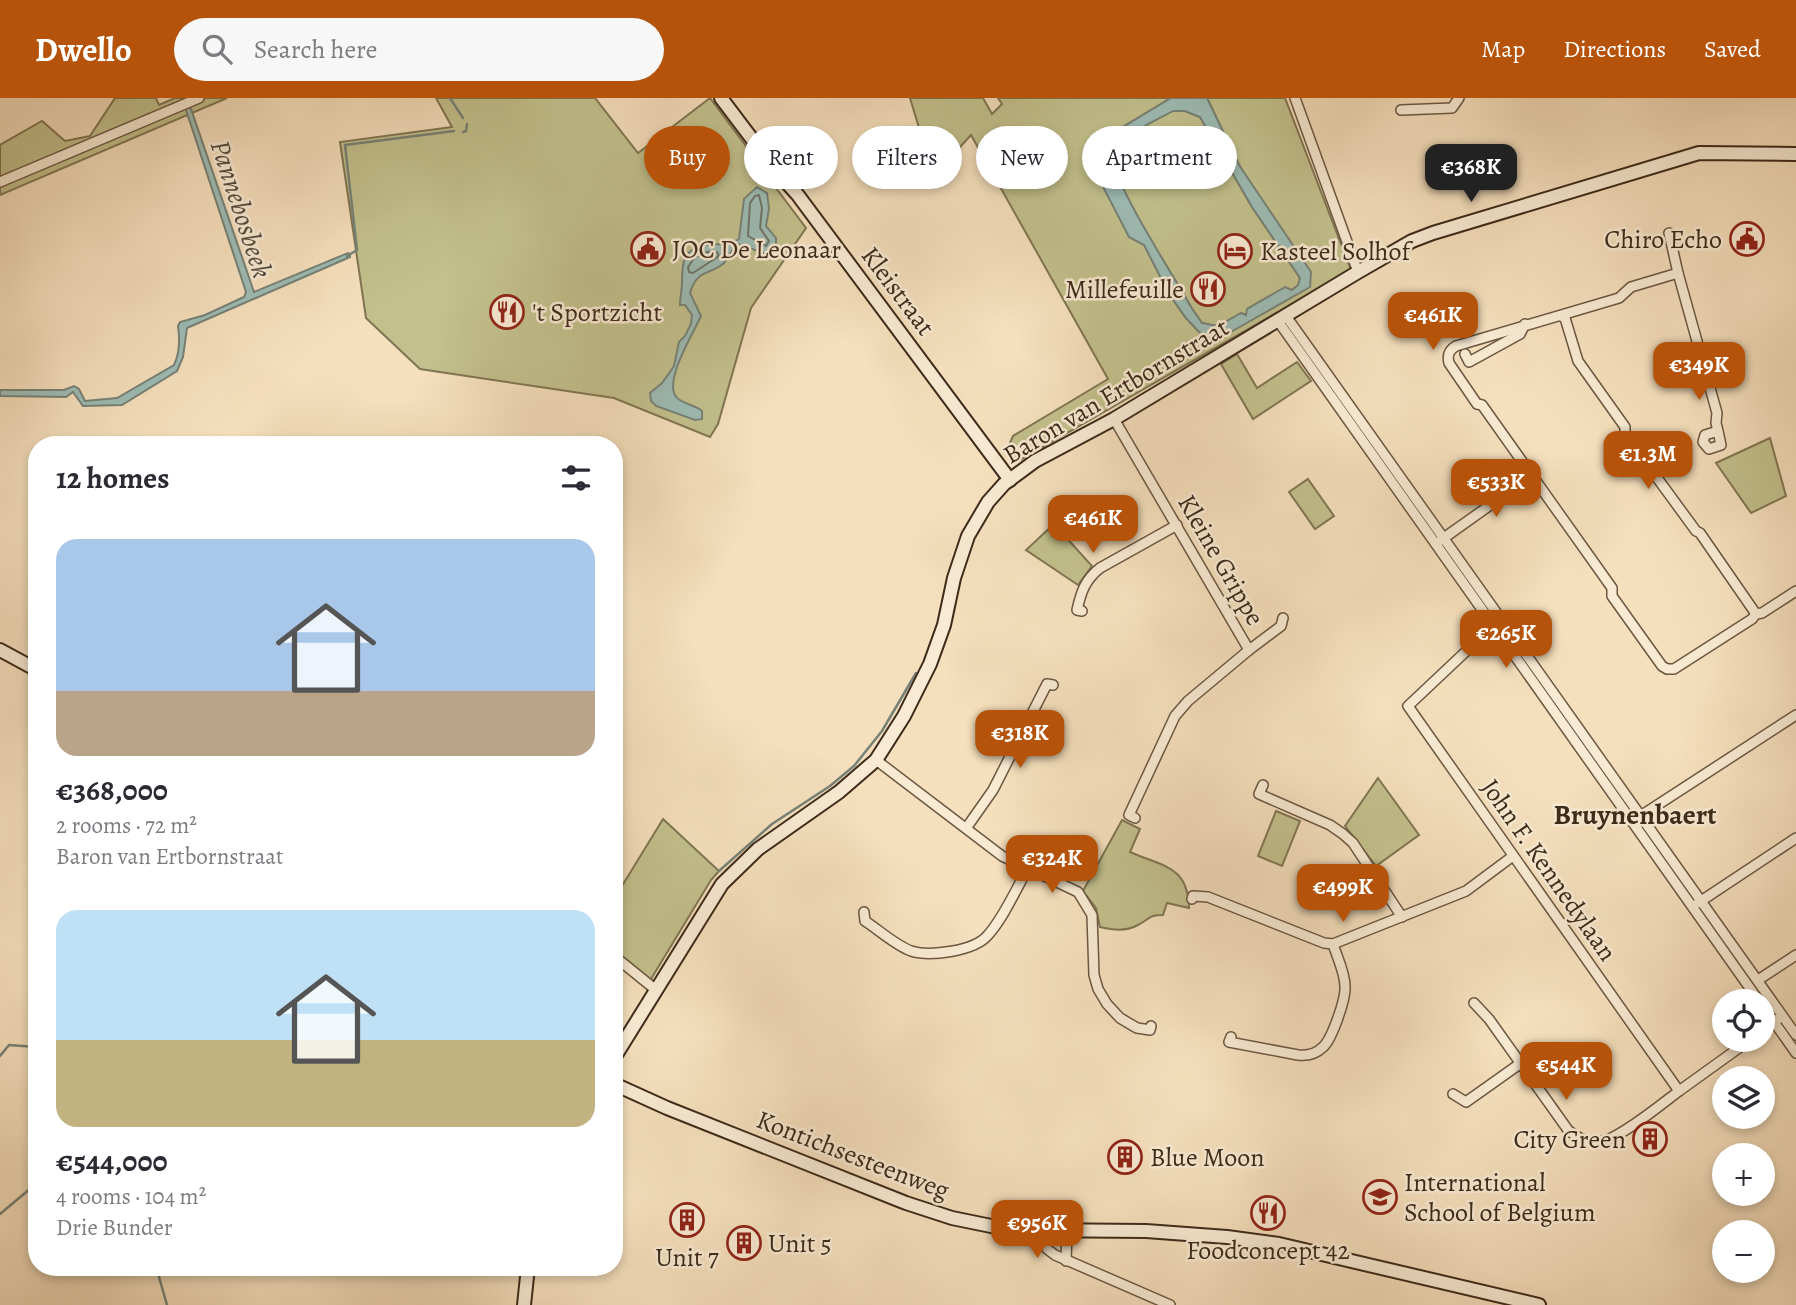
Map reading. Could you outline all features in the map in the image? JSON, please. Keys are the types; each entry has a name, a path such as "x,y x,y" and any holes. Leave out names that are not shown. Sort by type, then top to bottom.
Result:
{"street":[{"path":"0,182 199,98"},
{"name":"Kleistraat","path":"721,98 788,183 1010,480"},
{"path":"1295,98 1359,272"},
{"path":"1401,110 1452,108 1459,98"},
{"name":"Baron van Ertbornstraat","path":"623,1043 722,884 758,849 839,792 876,760 904,716 930,664 944,625 954,578 968,536 988,502 1010,480 1035,461 1114,419 1412,241 1699,153 1796,154"},
{"path":"1669,233 1717,413 1718,432"},
{"path":"1678,273 1634,286 1619,298 1455,346 1450,349 1448,357 1452,369 1477,404 1482,405 1612,588 1612,596 1662,666 1674,669 1752,620 1756,614 1762,613 1796,591"},
{"path":"1562,316 1565,318 1578,361 1625,426 1625,434 1700,533 1756,614"},
{"path":"1282,319 1502,618 1758,980 1796,1053"},
{"path":"1282,319 1434,545 1751,989"},
{"path":"1465,354 1469,362 1520,334 1525,324"},
{"name":"Kleine Grippe","path":"1114,419 1250,650"},
{"path":"1434,545 1531,476"},
{"path":"1082,611 1077,610 1081,591 1090,576 1177,525"},
{"name":"Kleine Grippe","path":"1135,818 1129,815 1175,716 1188,701 1281,626 1283,618"},
{"name":"John F. Kennedylaan","path":"1502,618 1408,706 1679,1091"},
{"path":"0,650 28,665"},
{"path":"967,827 993,790 1047,684 1053,685"},
{"path":"1631,821 1796,715"},
{"path":"876,760 1002,856 1077,892 1092,915 1094,975 1098,989 1120,1018 1137,1028 1150,1030 1151,1026"},
{"path":"1263,785 1259,794 1330,825 1353,843 1402,917"},
{"path":"1692,907 1796,838"},
{"path":"1192,899 1208,897 1324,943 1333,944 1466,891 1513,856"},
{"path":"864,912 865,921 909,950 923,953 965,949 981,943 990,933 1027,870"},
{"path":"1231,1037 1230,1042 1306,1056 1326,1045 1343,1002 1345,986 1333,944"},
{"path":"1758,980 1796,955"},
{"path":"623,963 656,990"},
{"path":"1474,1003 1489,1019 1568,1130 1577,1138 1589,1142 1609,1140 1733,1052"},
{"path":"1775,1016 1796,1035"},
{"path":"1452,1094 1466,1102 1521,1063"},
{"name":"Kontichsesteenweg","path":"623,1088 906,1203 952,1218 996,1227 1044,1231 1146,1231 1279,1244 1539,1305"},
{"path":"1044,1231 1047,1249 1066,1261 1170,1305"},
{"path":"1066,1261 1067,1231"},
{"path":"524,1305 527,1276"}],"shaded area":[{"path":"115,98 156,98 159,105 175,98 227,98 0,195 0,145 42,121 65,141 90,136"},
{"path":"436,98 595,98 638,153 644,148 644,189 730,189 730,126 673,126 710,98 744,144 744,189 777,189 806,228 751,308 718,424 710,437 614,398 420,369 366,318 340,142 452,127"},
{"path":"910,98 983,98 992,114 1002,104 998,98 1171,98 1125,126 1082,126 1082,189 1111,189 1129,237 1144,244 1169,294 1202,335 1310,286 1237,161 1237,126 1220,126 1207,98 1285,98 1351,270 1015,463 1006,452 1013,436 1108,379 1001,189 1068,189 1068,126 976,126 976,144 971,135 962,145 962,126 918,126"},
{"path":"1173,110 1200,117 1205,126 1144,126"},
{"path":"1237,181 1300,278 1299,285 1247,315 1241,313 1217,327 1202,323 1123,189 1237,189"},
{"path":"1237,354 1257,388 1297,362 1311,381 1253,419 1221,364"},
{"path":"1770,438 1786,496 1751,513 1716,463"},
{"path":"1308,479 1334,516 1315,529 1289,492"},
{"path":"1054,524 1092,566 1078,585 1026,550"},
{"path":"1378,778 1419,835 1376,866 1345,826"},
{"path":"1276,811 1300,821 1282,866 1258,856"},
{"path":"663,819 719,871 648,984 623,963 623,884"},
{"path":"1122,820 1140,829 1130,852 1163,865 1179,876 1188,894 1189,908 1167,903 1163,915 1152,917 1128,929 1100,927 1096,908 1083,891"}],"water":[{"path":"1171,98 1207,98 1220,126 1205,126 1200,117 1185,111 1173,111 1146,126 1125,126"},
{"path":"187,107 191,109 254,292 348,253 350,257 187,328 183,357 177,371 122,405 83,406 73,392 66,397 0,396 0,390 64,390 74,386 79,389 85,401 117,398 174,365 180,322 205,315 244,297 246,292"},
{"path":"1237,161 1311,272 1310,287 1215,341 1202,335 1186,318 1169,294 1144,245 1129,237 1104,189 1124,189 1202,323 1218,326 1241,313 1246,315 1247,309 1285,287 1292,290 1298,285 1300,278 1237,181"},
{"path":"755,189 767,193 769,209 766,226 776,238 776,243 771,253 766,254 738,244 724,263 700,276 693,285 690,293 701,316 676,370 673,391 677,398 702,411 702,419 695,420 656,406 651,401 650,393 662,383 674,366 679,342 691,324 692,315 685,305 680,305 685,258 698,247 727,244 739,239 744,199"}],"waterway":[{"path":"450,98 463,118"},
{"path":"463,132 466,131 467,124"},
{"path":"347,256 357,250 345,145 454,131"},
{"path":"719,871 772,824 830,786 854,766 882,731 916,673"},
{"path":"0,1056 9,1045 28,1046"},
{"path":"0,1214 28,1191"},
{"path":"159,1276 167,1305"}],"place":[{"name":"Chiro Echo","path":"1747,239"},
{"name":"JOC De Leonaar","path":"648,249"},
{"name":"Kasteel Solhof","path":"1235,251"},
{"name":"Millefeuille","path":"1208,289"},
{"name":"'t Sportzicht","path":"507,312"},
{"name":"City Green","path":"1650,1139"},
{"name":"Blue Moon","path":"1125,1157"},
{"name":"International School of Belgium","path":"1380,1197"},
{"name":"Foodconcept 42","path":"1268,1213"},
{"name":"Unit 7","path":"687,1220"},
{"name":"Unit 5","path":"744,1243"}],"district":[{"name":"Bruynenbaert","path":"1635,815"}],"water label":[{"name":"Pannebosbeek","path":"241,209"}]}
